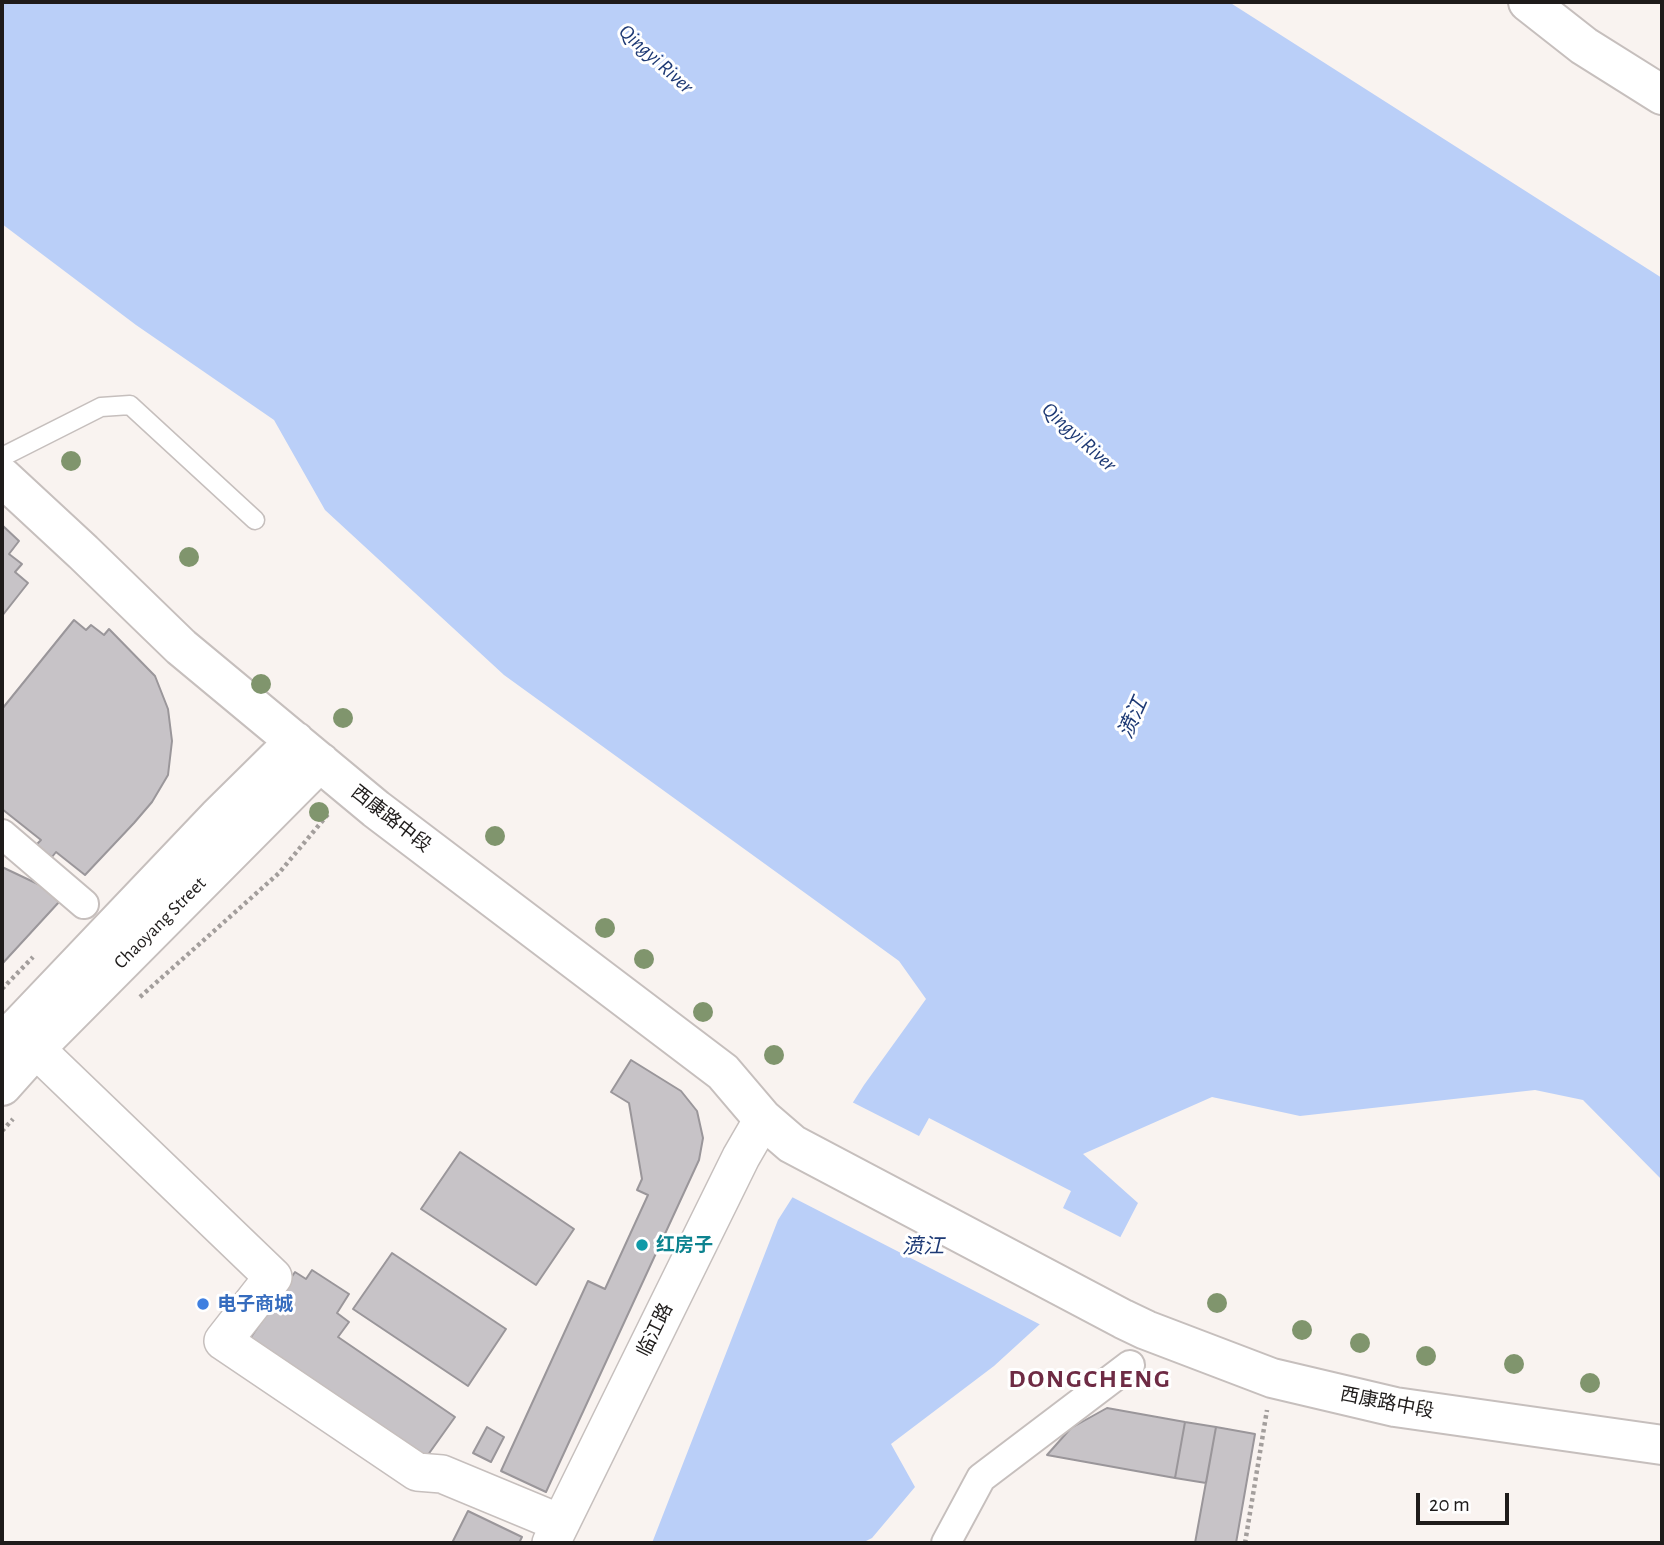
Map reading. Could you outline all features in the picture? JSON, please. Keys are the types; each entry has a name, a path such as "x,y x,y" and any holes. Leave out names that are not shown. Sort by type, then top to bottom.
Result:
{"street":[{"path":"1528,2 1584,46 1662,95"},
{"name":"西康路中段","path":"2,477 181,647 376,809 723,1072 763,1119 792,1144 1123,1319 1272,1378 1395,1407 1662,1445"},
{"name":"Chaoyang Street","path":"10,1100 17,1040 307,752"},
{"path":"2,834 84,904"},
{"path":"17,1040 273,1277 222,1340 417,1472 442,1474 556,1533"},
{"name":"临江路","path":"556,1533 741,1157 763,1119"},
{"path":"946,1543 981,1478 1130,1365"}],"lane":[{"path":"2,457 101,407 130,405 255,520"}],"path":[{"path":"139,998 279,873 329,812"},
{"path":"2,1132 10,1100"},
{"path":"1245,1543 1272,1378"}],"water":[{"path":"2,2 1229,2 1662,278 1662,1180 1583,1100 1535,1090 1300,1116 1212,1097 1083,1154 1138,1203 1107,1263 994,1366 891,1444 915,1487 872,1538 862,1543 652,1543 778,1220 864,1085 926,999 899,961 504,675 325,510 274,420 136,325 2,224"}],"pier":[{"path":"850,1101 919,1136 929,1118 1071,1191 1063,1208 1124,1239 1110,1265 1043,1326 790,1196"}],"building":[{"path":"2,525 19,541 9,554 22,564 15,572 28,583 2,616"},
{"path":"74,620 86,630 91,625 104,635 109,629 155,676 168,709 172,741 168,775 152,802 85,875 56,852 52,857 36,845 41,840 2,809 2,709"},
{"path":"2,867 42,886 59,902 2,964"},
{"name":"红房子","path":"631,1060 681,1091 697,1111 703,1138 699,1160 546,1492 501,1471 588,1281 605,1289 648,1195 637,1190 642,1179 629,1103 611,1092"},
{"path":"460,1152 574,1229 536,1285 421,1209"},
{"path":"392,1253 506,1329 468,1386 353,1309"},
{"path":"312,1270 349,1294 337,1313 349,1322 338,1337 455,1417 425,1459 249,1340 295,1272 306,1279"},
{"path":"1107,1408 1185,1422 1175,1478 1047,1455 1071,1428"},
{"path":"1185,1422 1216,1427 1206,1483 1175,1478"},
{"path":"487,1427 504,1437 491,1462 473,1453"},
{"path":"1216,1427 1255,1434 1236,1543 1195,1543"},
{"path":"468,1511 522,1537 519,1543 452,1543"}],"place":[{"name":"红房子","path":"642,1245"},
{"name":"电子商城","path":"203,1304"}],"district":[{"name":"DONGCHENG","path":"1090,1379"}],"water label":[{"name":"Qingyi River","path":"656,59"},
{"name":"Qingyi River","path":"1079,437"},
{"name":"𣸣江","path":"1133,718"},
{"name":"𣸣江","path":"923,1247"}]}
